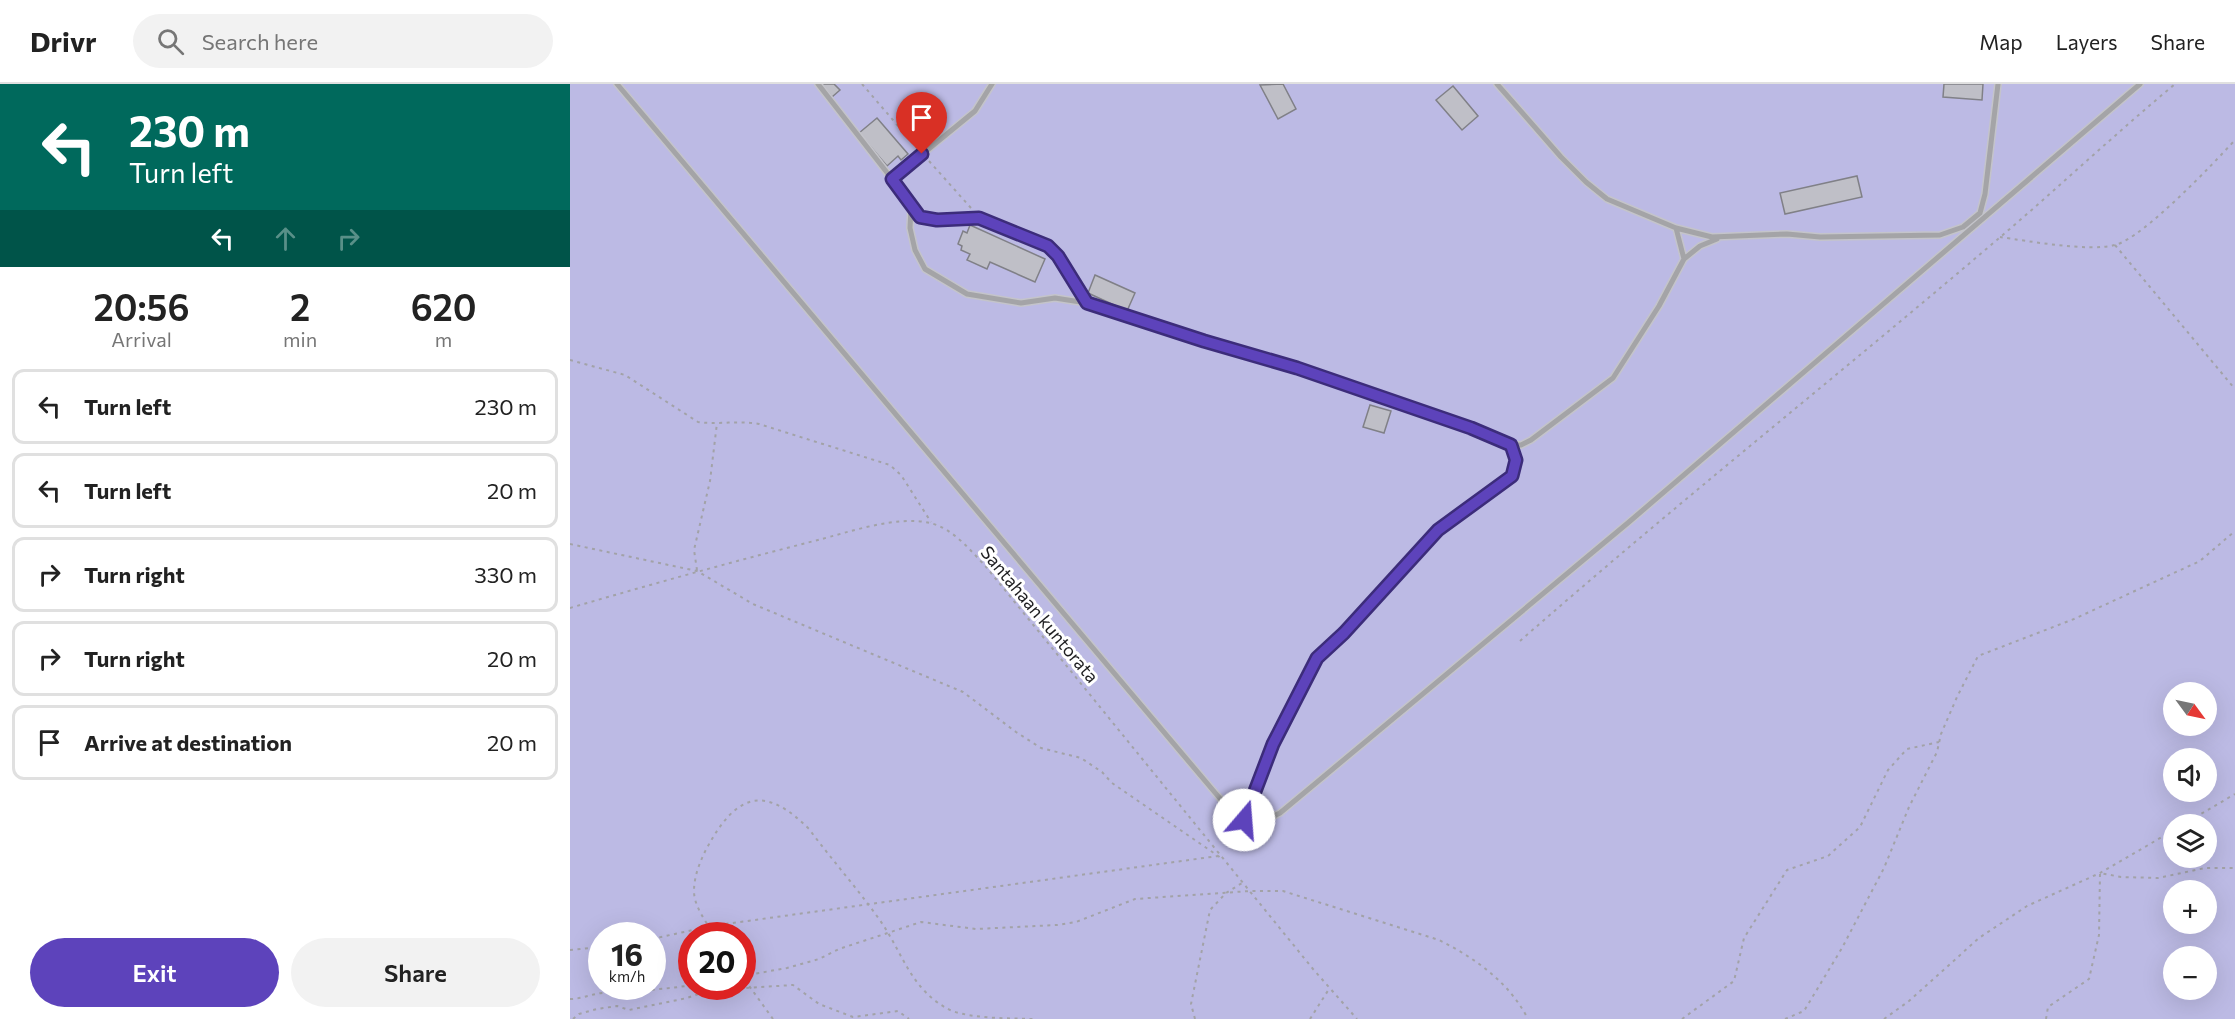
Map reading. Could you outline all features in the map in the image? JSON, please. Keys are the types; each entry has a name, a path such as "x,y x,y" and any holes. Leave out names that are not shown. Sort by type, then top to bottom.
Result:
{"lane":[{"path":"617,84 1228,808 1244,820 1259,824 1280,813 1629,522 2140,84"},
{"path":"818,84 920,217 937,220 979,218 1048,246 1058,256 1087,303"},
{"path":"892,179 975,111 992,84"},
{"path":"1497,84 1586,182 1608,199 1676,228 1721,237 1787,234 1820,237 1940,235 1963,227 1980,213 1985,194 1998,84"},
{"path":"911,208 910,228 915,250 925,269 967,294 1021,303 1054,298 1087,303 1297,368 1471,428 1511,445 1521,445 1531,440 1613,378 1659,306 1684,259 1700,246 1721,237"},
{"path":"1676,228 1684,259"},
{"path":"1244,820 1273,744 1317,658 1344,633 1438,530 1512,476 1516,460 1511,445"}],"path":[{"path":"1520,641 1749,445 2000,237 2120,129 2175,84"},
{"path":"2000,237 2060,245 2115,245 2145,227 2235,140"},
{"path":"2115,245 2235,389"},
{"path":"570,360 625,375 698,422 740,421 759,424 890,465 901,475 931,523"},
{"path":"697,571 694,550 710,481 717,423"},
{"path":"570,608 697,571 874,526 915,521 931,523"},
{"name":"Santahaan kuntorata","path":"931,523 952,534 987,568 1242,883 1329,989 1357,1019"},
{"path":"1785,1019 1804,1011 1842,948 1884,868 1940,742 1957,697 1978,656 2074,619 2200,561 2235,531"},
{"path":"570,544 697,571 753,604 963,692 1041,748 1081,758 1102,772 1112,783 1223,859"},
{"path":"1682,1019 1734,981 1743,938 1787,870 1828,856 1860,827 1888,770 1907,749 1940,742"},
{"path":"2201,814 2235,794"},
{"path":"706,922 697,905 694,891 701,858 725,817 738,805 750,801 769,802 793,814 889,933 901,961 920,985 951,1011 972,1018 1033,1019"},
{"path":"1884,1019 1909,1001 1979,938 2028,906 2100,873 2163,836"},
{"path":"745,922 1058,879 1170,860 1218,856"},
{"path":"2100,873 2121,877 2158,878 2205,868 2235,868"},
{"path":"2046,1019 2048,1008 2089,979 2099,934 2100,873"},
{"path":"1195,1019 1191,1004 1202,937 1210,910 1226,893 1242,883"},
{"path":"756,973 819,959 839,949 921,922 976,929 1057,925 1076,922 1135,899 1283,891 1439,940 1459,951 1498,979 1522,1006 1528,1019"},
{"path":"570,950 588,948"},
{"path":"756,988 793,985 819,1004 853,1017 898,1011 909,1019"},
{"path":"570,999 582,999 600,993 626,993 678,987"},
{"path":"1310,1019 1329,989"},
{"path":"756,995 773,1019"},
{"path":"573,1019 579,1014 597,1009 617,1006 628,1010 678,1000"}],"shaded area":[{"path":"570,84 2235,84 2235,1019 570,1019"}],"building":[{"path":"821,84 834,84 840,90 832,97"},
{"path":"1283,84 1296,109 1278,119 1260,85"},
{"path":"1944,84 1983,84 1982,100 1943,97"},
{"path":"1453,86 1478,116 1462,130 1436,100"},
{"path":"877,118 908,154 901,160 898,156 887,166 859,133"},
{"path":"1857,176 1862,197 1785,214 1780,193"},
{"path":"970,225 1045,259 1035,282 990,262 987,269 967,260 970,254 961,250 962,246 958,244 963,231 967,233"},
{"path":"1095,275 1135,293 1127,311 1088,293"},
{"path":"1370,405 1391,411 1384,433 1363,427"}],"route":[{"path":"922,154 892,179 911,208 920,217 937,220 955,217 979,218 1048,246 1058,256 1087,303 1297,368 1471,428 1511,445 1516,460 1512,476 1438,530 1344,633 1317,658 1273,744 1256,783 1244,820"}]}
